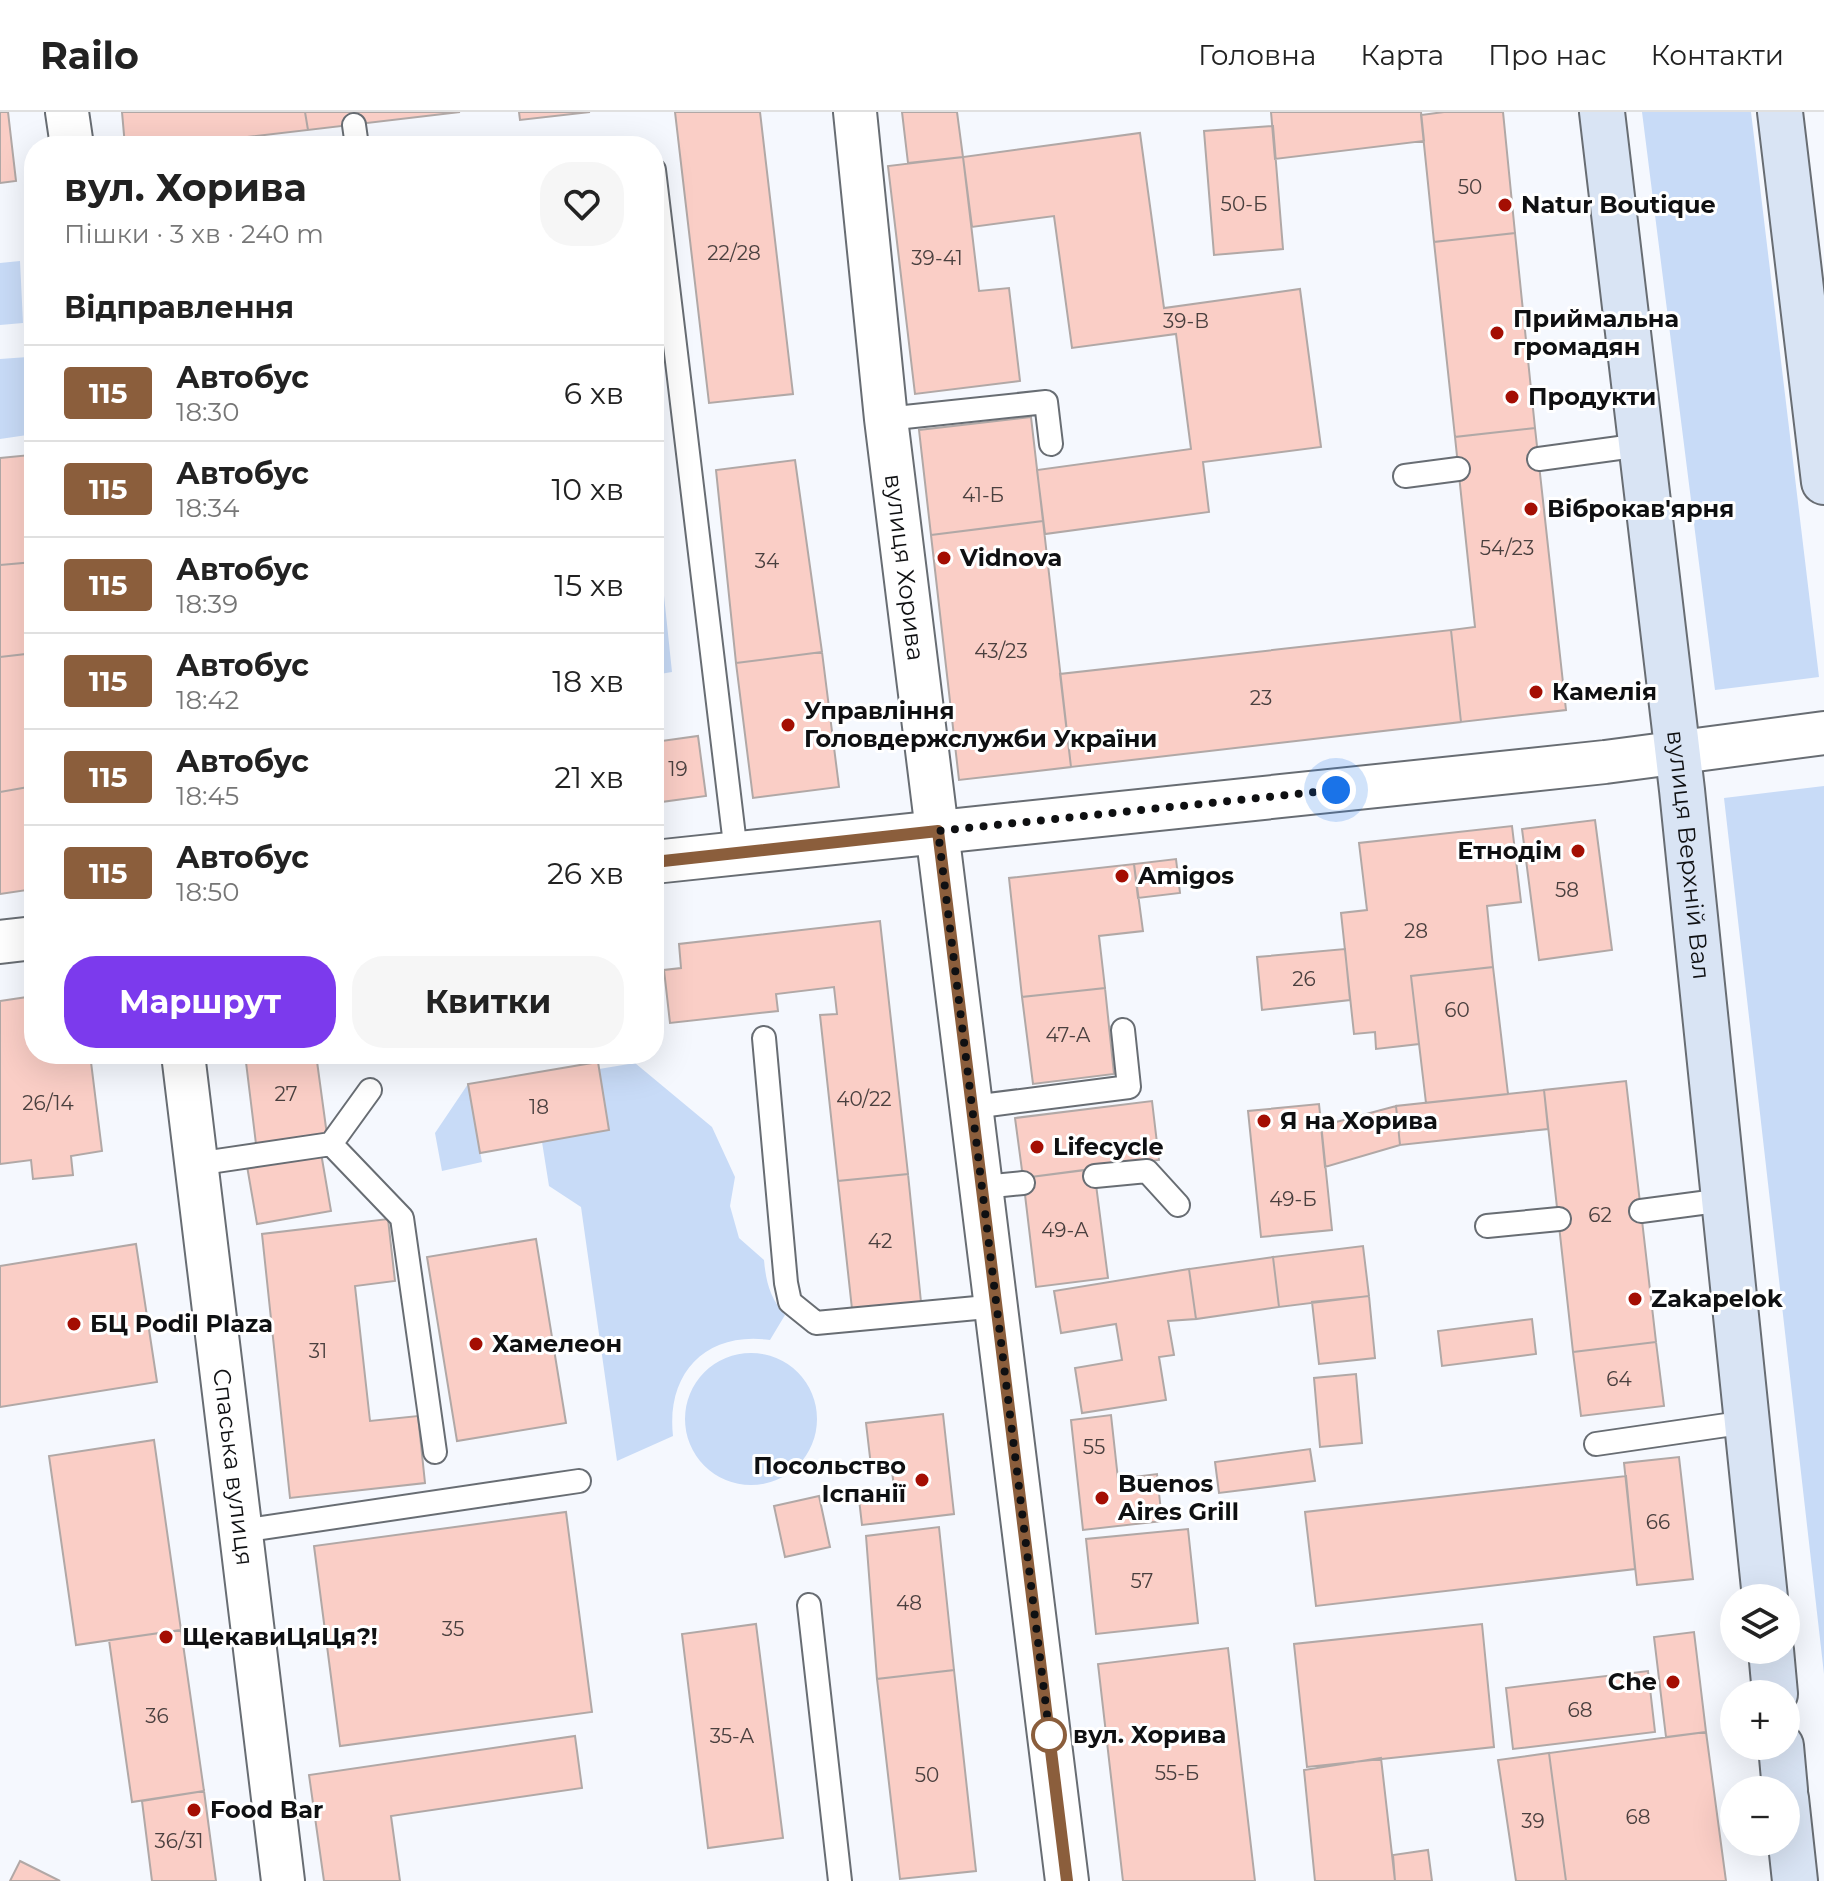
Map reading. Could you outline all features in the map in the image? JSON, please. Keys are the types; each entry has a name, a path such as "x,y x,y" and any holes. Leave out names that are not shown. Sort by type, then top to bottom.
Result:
{"main road":[{"name":"вулиця Верхній Вал","path":"1602,112 1678,751 1764,1584"},
{"path":"1780,112 1823,461"},
{"path":"1792,1856 1795,1881"}],"street":[{"path":"67,112 71,136"},
{"name":"вулиця Хорива","path":"855,112 886,419 973,1107 1003,1185 998,1306 1067,1881"},
{"path":"664,861 1594,763 1824,733"},
{"path":"0,942 24,939"},
{"name":"Спаська вулиця","path":"184,1064 283,1881"}],"lane":[{"path":"664,253 736,853"},
{"path":"886,419 1046,402 1051,444"},
{"path":"1539,459 1641,445"},
{"path":"1405,476 1458,469"},
{"path":"973,1107 1129,1087 1123,1030"},
{"path":"764,1038 790,1302 816,1323 998,1306"},
{"path":"196,1164 331,1144 370,1090"},
{"path":"331,1144 402,1218 435,1452"},
{"path":"1095,1176 1147,1171 1178,1205"},
{"path":"1641,1211 1724,1200"},
{"path":"1487,1226 1559,1219"},
{"path":"1596,1444 1747,1422"},
{"path":"241,1531 579,1481"},
{"path":"809,1605 840,1881"}],"shaded area":[{"path":"1642,112 1751,112 1819,677 1715,690"},
{"path":"20,261 23,323 0,325 0,263"},
{"path":"24,357 24,435 0,439 0,359"},
{"path":"664,596 672,672 664,673"},
{"path":"1824,786 1824,1674 1724,798"},
{"path":"636,1064 712,1127 735,1177 730,1206 739,1238 764,1260 770,1289 785,1315 770,1340 727,1342 695,1361 676,1393 673,1436 617,1461 581,1207 549,1186 542,1142 609,1130 599,1069"},
{"path":"468,1084 482,1162 442,1171 435,1133"},
{"path":"751,1353 776,1358 797,1373 812,1394 817,1419 812,1444 797,1465 776,1480 751,1485 726,1480 705,1465 690,1444 685,1419 690,1394 705,1373 726,1358"}],"building":[{"path":"0,112 8,112 16,181 0,183"},
{"path":"122,112 305,112 308,130 256,136 124,136"},
{"path":"305,112 460,112 308,130"},
{"path":"519,112 590,112 520,120"},
{"path":"675,112 760,112 793,394 709,403"},
{"path":"902,112 957,112 963,157 908,163"},
{"path":"1271,112 1421,112 1424,141 1275,159"},
{"path":"1503,112 1515,233 1434,242 1421,115"},
{"path":"1273,126 1283,249 1214,255 1204,131"},
{"path":"1140,133 1164,308 1300,289 1321,447 1203,462 1209,512 1045,534 1037,470 1191,449 1176,334 1072,348 1054,216 972,227 963,157"},
{"path":"963,157 979,291 1009,288 1020,381 915,394 888,166"},
{"path":"1515,233 1535,428 1455,437 1434,242"},
{"path":"1031,417 1043,521 931,535 919,430"},
{"path":"1535,428 1566,710 1461,722 1451,630 1475,627 1455,437"},
{"path":"24,456 24,563 0,565 0,458"},
{"path":"795,460 822,652 736,663 716,470"},
{"path":"1043,521 1071,767 959,780 931,535"},
{"path":"24,563 24,654 0,657 0,565"},
{"path":"1451,630 1461,722 1071,767 1060,674"},
{"name":"Управління Головдержслужби України","path":"822,652 839,787 753,798 736,663"},
{"path":"24,654 24,788 0,792 0,657"},
{"path":"698,736 706,796 664,802 664,741"},
{"path":"24,788 24,890 0,894 0,792"},
{"path":"1595,820 1612,950 1539,960 1522,829"},
{"path":"1512,826 1521,902 1487,906 1493,967 1411,976 1419,1044 1376,1049 1375,1032 1354,1034 1341,913 1367,910 1359,843"},
{"path":"1176,859 1180,893 1138,898 1134,864"},
{"path":"1134,864 1143,931 1099,936 1105,988 1022,997 1009,878"},
{"path":"880,921 908,1174 838,1181 820,1015 837,1014 834,987 776,994 778,1011 670,1023 664,970 681,968 679,944"},
{"path":"1345,949 1350,1000 1262,1010 1257,957"},
{"path":"1493,967 1508,1094 1426,1103 1411,976"},
{"path":"1105,988 1114,1074 1033,1084 1022,997"},
{"path":"24,997 24,1064 91,1064 102,1151 71,1156 73,1175 33,1179 31,1160 0,1164 0,1001"},
{"path":"246,1064 317,1064 327,1135 256,1144"},
{"path":"598,1064 609,1130 480,1153 468,1084"},
{"path":"1626,1081 1656,1342 1573,1352 1544,1090"},
{"path":"1544,1090 1548,1129 1400,1145 1396,1106"},
{"path":"1152,1101 1159,1160 1023,1178 1015,1118"},
{"path":"1319,1104 1332,1230 1261,1237 1248,1111"},
{"path":"1396,1106 1400,1145 1325,1167 1321,1126"},
{"path":"321,1153 331,1211 257,1224 247,1166"},
{"path":"1094,1169 1108,1278 1036,1287 1023,1178"},
{"path":"908,1174 921,1302 852,1309 838,1181"},
{"path":"388,1219 395,1281 355,1286 370,1421 418,1416 425,1483 290,1498 262,1234"},
{"path":"536,1239 566,1423 457,1441 427,1257"},
{"name":"БЦ Podil Plaza","path":"136,1244 157,1382 0,1407 0,1266"},
{"path":"1363,1246 1369,1296 1279,1307 1273,1257"},
{"path":"1273,1257 1279,1307 1196,1319 1189,1269"},
{"path":"1189,1269 1196,1319 1168,1321 1174,1355 1159,1357 1166,1400 1082,1413 1075,1368 1122,1360 1116,1324 1061,1333 1054,1291"},
{"path":"1369,1296 1375,1358 1319,1364 1312,1302"},
{"path":"1532,1319 1536,1354 1442,1366 1438,1331"},
{"path":"1656,1342 1664,1406 1581,1416 1573,1352"},
{"path":"1356,1374 1362,1443 1320,1447 1314,1378"},
{"name":"Посольство Іспанії","path":"943,1414 954,1514 862,1525 859,1499 895,1494 891,1464 871,1466 866,1423"},
{"path":"1111,1415 1118,1479 1157,1474 1162,1521 1083,1530 1071,1420"},
{"path":"154,1440 181,1630 76,1645 49,1456"},
{"path":"1310,1449 1315,1481 1219,1493 1215,1462"},
{"path":"1679,1457 1693,1579 1637,1585 1624,1463"},
{"path":"1626,1476 1635,1569 1316,1606 1305,1512"},
{"path":"819,1496 830,1547 785,1557 774,1506"},
{"path":"566,1512 592,1712 340,1746 314,1546"},
{"path":"939,1527 954,1670 877,1679 866,1536"},
{"path":"1188,1529 1198,1623 1096,1634 1086,1539"},
{"path":"756,1624 783,1838 708,1848 682,1634"},
{"path":"1482,1624 1494,1747 1307,1767 1294,1644"},
{"path":"181,1630 204,1791 132,1802 109,1640"},
{"path":"1694,1632 1706,1732 1666,1737 1654,1637"},
{"path":"1228,1648 1255,1881 1123,1881 1098,1664"},
{"path":"954,1670 976,1871 900,1879 877,1679"},
{"path":"1648,1671 1655,1732 1513,1749 1506,1688"},
{"path":"1706,1732 1720,1856 1723,1856 1726,1881 1566,1881 1549,1753"},
{"path":"575,1736 582,1788 391,1816 400,1881 324,1881 309,1775"},
{"path":"1549,1753 1566,1881 1516,1881 1498,1760"},
{"path":"1381,1758 1395,1881 1315,1881 1304,1770"},
{"path":"204,1791 216,1881 152,1881 142,1801"},
{"path":"1428,1850 1432,1881 1395,1881 1393,1855"},
{"path":"20,1861 60,1881 10,1881"}],"bus line":[{"name":"115","path":"664,861 938,831 1067,1881"}],"place":[{"name":"Natur Boutique","path":"1505,205"},
{"name":"Приймальна громадян","path":"1497,333"},
{"name":"Продукти","path":"1512,397"},
{"name":"Віброкав'ярня","path":"1531,509"},
{"name":"Vidnova","path":"944,558"},
{"name":"Камелія","path":"1536,692"},
{"name":"Управління Головдержслужби України","path":"788,725"},
{"name":"Етнодім","path":"1578,851"},
{"name":"Amigos","path":"1122,876"},
{"name":"Я на Хорива","path":"1264,1121"},
{"name":"Lifecycle","path":"1037,1147"},
{"name":"Zakapelok","path":"1635,1299"},
{"name":"БЦ Podil Plaza","path":"74,1324"},
{"name":"Хамелеон","path":"476,1344"},
{"name":"Посольство Іспанії","path":"922,1480"},
{"name":"Buenos Aires Grill","path":"1102,1498"},
{"name":"ЩекавиЦяЦя?!","path":"166,1637"},
{"name":"Che","path":"1673,1682"},
{"name":"вул. Хорива","path":"1049,1735"},
{"name":"Food Bar","path":"194,1810"}],"route":[{"path":"1049,1735 1050,1739 938,831 1336,790"}]}
